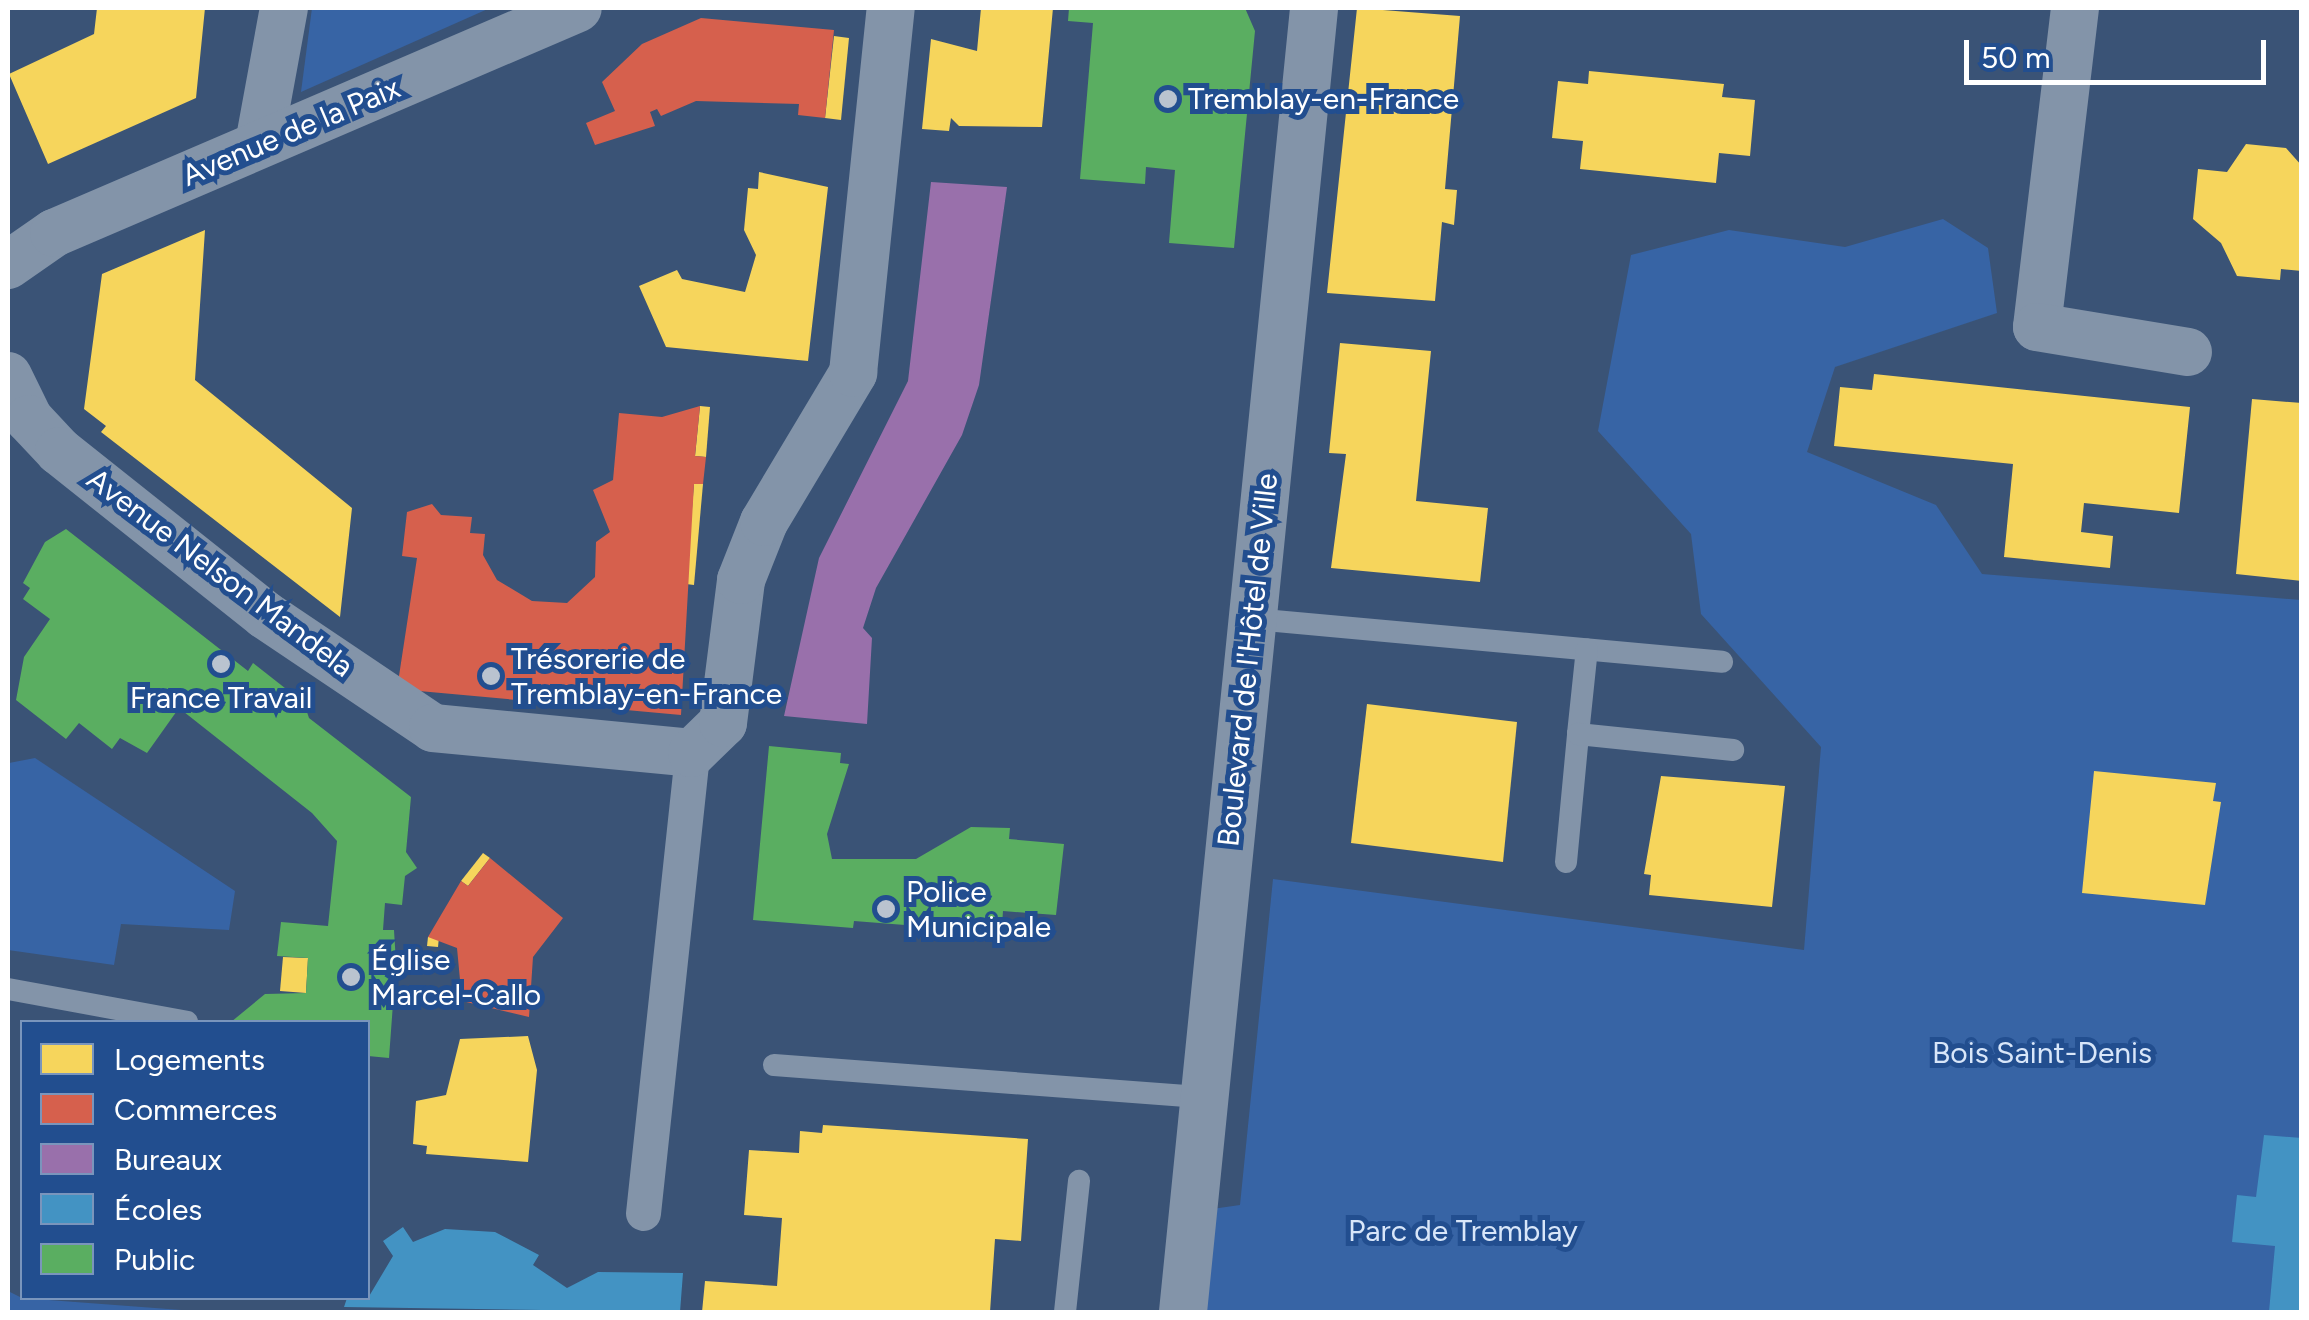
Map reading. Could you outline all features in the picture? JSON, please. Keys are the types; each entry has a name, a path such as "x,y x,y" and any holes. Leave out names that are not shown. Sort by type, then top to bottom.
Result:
{"street":[{"path":"258,144 284,8"},
{"name":"Avenue de la Paix","path":"8,264 54,233 578,8"},
{"path":"642,1213 692,753 723,723 741,580 764,522 854,374 891,8"},
{"name":"Boulevard de l'Hôtel de Ville","path":"1183,1312 1314,8"},
{"path":"2075,8 2037,327 2188,352"},
{"name":"Avenue Nelson Mandela","path":"8,376 29,419 60,451 264,614 433,728 692,753"}],"lane":[{"path":"1253,619 1722,662"},
{"path":"1566,862 1588,650"},
{"path":"1578,734 1733,750"},
{"path":"8,988 176,1020"},
{"path":"774,1065 1203,1097"},
{"path":"1066,1312 1079,1182"}],"green space":[{"path":"312,8 490,8 301,92"},
{"name":"Bois Saint-Denis","path":"1943,219 1988,248 1997,313 1835,367 1807,452 1936,505 1982,574 2301,600 2301,1312 1201,1312 1212,1209 1240,1205 1273,879 1804,950 1821,747 1701,614 1691,534 1598,431 1631,255 1729,230 1845,247"},
{"path":"35,758 235,891 229,930 121,924 114,965 8,950 9,763"},
{"path":"8,1291 20,1300 208,1312 8,1312"}],"building: Logements":[{"path":"97,8 205,8 196,98 48,164 9,74 94,34"},
{"path":"981,8 1053,8 1042,127 959,126 951,118 949,131 922,129 931,39 977,51"},
{"path":"1357,8 1460,16 1445,189 1457,190 1454,225 1442,222 1435,301 1327,293"},
{"path":"834,36 849,38 841,120 825,118"},
{"path":"1589,71 1724,84 1722,97 1755,100 1750,156 1719,153 1716,183 1580,169 1583,141 1552,138 1558,81 1588,84"},
{"path":"2246,144 2286,148 2302,166 2302,271 2281,269 2280,280 2237,276 2221,243 2193,219 2198,169 2227,172"},
{"path":"759,172 828,187 808,361 666,347 639,286 677,270 682,279 745,292 756,255 744,230 748,188 758,189"},
{"path":"205,230 195,380 352,508 340,617 101,432 106,426 84,409 102,274"},
{"path":"1340,343 1431,351 1416,501 1488,508 1480,582 1331,568 1346,454 1329,453"},
{"path":"1874,374 2190,407 2179,513 2084,503 2081,532 2113,536 2110,568 2004,557 2013,464 1834,446 1840,387 1872,390"},
{"path":"2252,399 2302,403 2302,581 2236,574"},
{"path":"700,406 710,407 706,457 695,456"},
{"path":"694,484 703,484 694,585 686,584"},
{"path":"1367,704 1517,722 1503,862 1351,843"},
{"path":"2094,771 2216,783 2213,801 2221,802 2205,905 2082,893"},
{"path":"1661,776 1785,786 1772,907 1649,895 1651,875 1644,874"},
{"path":"483,853 490,858 468,886 461,881"},
{"path":"975,923 1002,925 1001,934 975,932"},
{"path":"428,937 439,937 438,947 427,946"},
{"path":"283,957 308,958 306,993 280,991"},
{"path":"528,1036 537,1070 528,1162 426,1154 427,1146 413,1144 416,1101 446,1095 460,1039"},
{"path":"823,1125 1028,1139 1021,1241 995,1239 990,1312 702,1312 705,1281 777,1286 782,1218 744,1215 749,1150 799,1153 800,1131 822,1133"}],"building: Commerces":[{"path":"701,18 834,30 825,118 798,115 799,104 696,101 661,116 657,109 650,112 655,126 595,145 586,123 615,111 602,82 642,44"},
{"path":"700,406 695,456 706,457 703,484 694,484 681,715 397,689 417,558 402,556 407,512 432,504 441,515 472,517 470,533 485,534 483,555 497,580 532,601 567,603 595,577 596,542 610,532 593,490 613,480 619,413 662,417"},
{"path":"490,858 563,918 533,957 529,1017 462,1001 457,948 428,937 461,881 468,886"}],"building: Bureaux":[{"path":"931,182 1007,187 979,385 962,435 876,588 863,628 872,638 867,724 784,716 819,558 908,381"}],"building: Écoles":[{"path":"2264,1135 2302,1138 2302,1312 2269,1312 2275,1246 2232,1242 2237,1195 2256,1197"},
{"path":"403,1227 413,1242 445,1229 495,1232 539,1255 533,1265 567,1288 598,1272 683,1273 680,1312 344,1307 346,1300 370,1300 393,1256 383,1241"}],"building: Public":[{"name":"Tremblay-en-France","path":"1069,8 1245,8 1255,31 1234,248 1169,243 1175,170 1146,167 1145,184 1080,179 1093,23 1068,21"},
{"path":"66,529 248,671 253,663 304,703 309,718 411,797 406,852 417,868 405,876 402,905 385,903 383,930 394,930 396,963 389,1058 370,1056 370,1020 233,1020 265,994 306,993 308,958 277,956 281,922 328,926 337,841 312,813 179,708 147,753 120,738 112,749 79,723 66,739 16,700 24,657 50,619 23,599 30,588 23,583 45,542"},
{"path":"769,746 841,753 840,763 849,764 827,834 832,859 916,859 971,827 1010,828 1009,839 1064,844 1056,915 1003,911 1002,925 975,923 975,932 905,918 905,925 854,921 853,928 753,920"}],"place":[{"name":"Tremblay-en-France","path":"1168,99"},
{"name":"France Travail","path":"221,664"},
{"name":"Trésorerie de Tremblay-en-France","path":"491,676"},
{"name":"Police Municipale","path":"886,909"},
{"name":"Église Marcel-Callo","path":"351,977"}],"park label":[{"name":"Parc de Tremblay","path":"1463,1231"}]}
